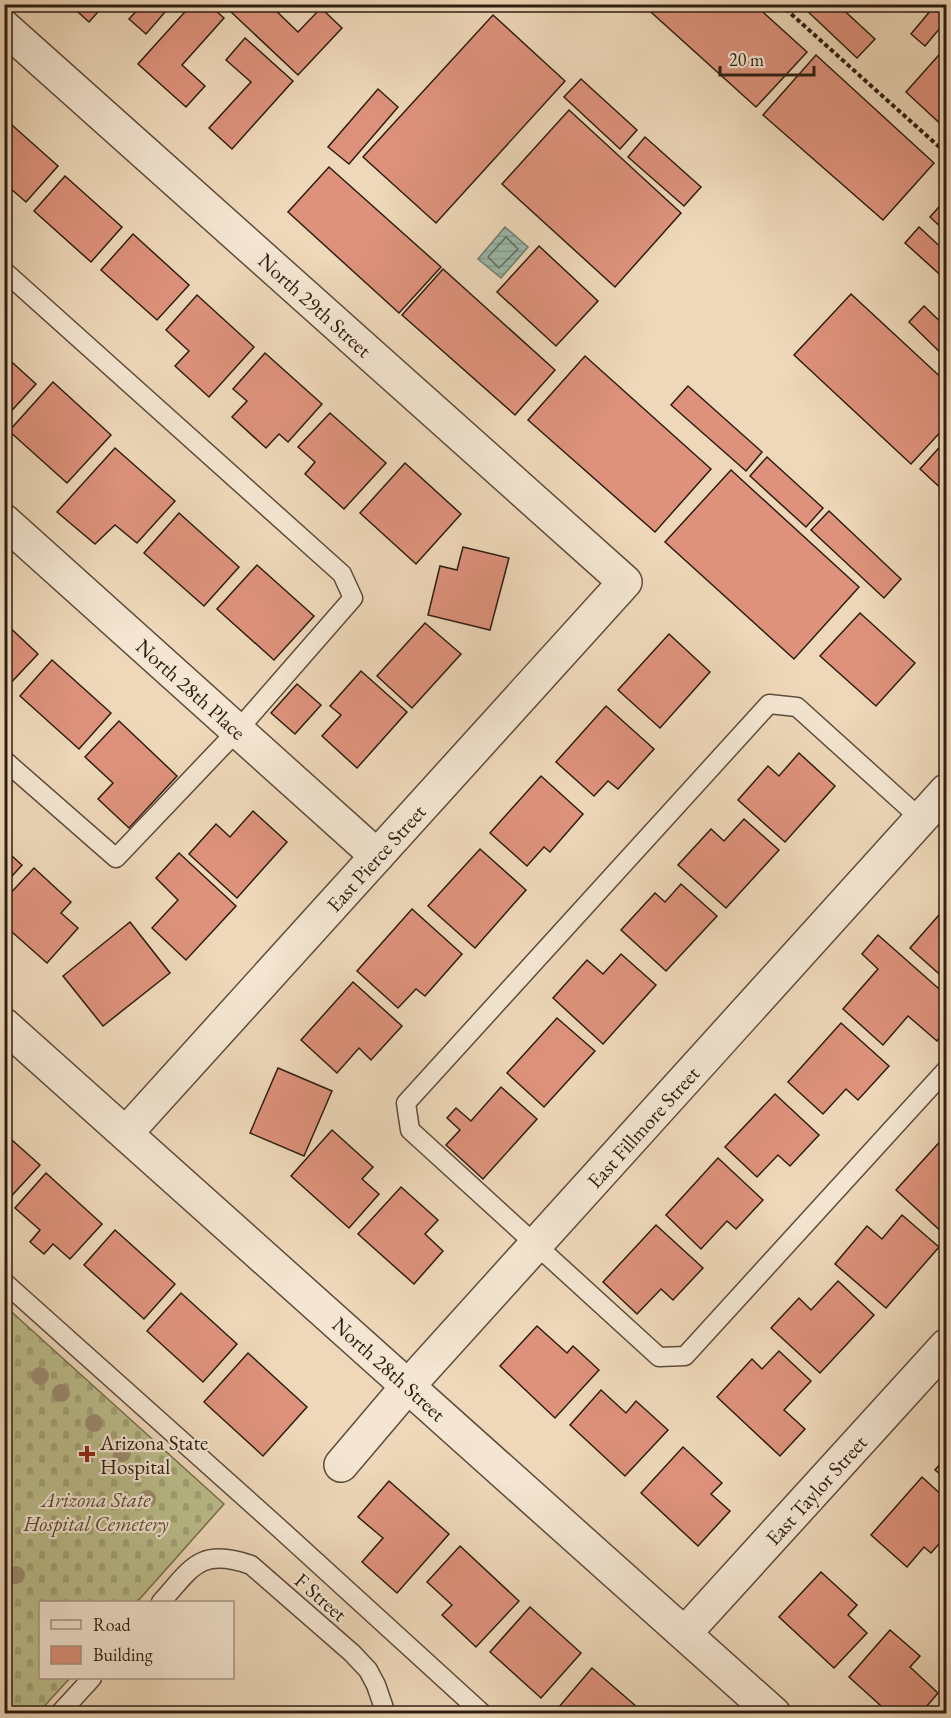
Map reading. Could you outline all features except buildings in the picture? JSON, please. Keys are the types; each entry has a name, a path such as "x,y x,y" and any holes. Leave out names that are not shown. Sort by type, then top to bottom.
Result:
{"street":[{"name":"North 29th Street","path":"4,27 625,582"},
{"name":"North 28th Place","path":"4,521 377,856"},
{"name":"East Pierce Street","path":"126,1133 625,582"},
{"name":"East Fillmore Street","path":"341,1465 408,1386 946,791"},
{"name":"North 28th Street","path":"4,1025 774,1713"},
{"name":"East Taylor Street","path":"686,1633 946,1346"}],"lane":[{"path":"4,271 342,574 353,598 237,730 116,858 4,759"},
{"path":"921,819 797,707 769,704 406,1102 410,1130 659,1358 685,1356 946,1070"},
{"path":"4,1282 483,1713"},
{"name":"F Street","path":"162,1601 196,1564 210,1558 251,1565 352,1653 368,1670 386,1713"},
{"path":"59,1713 90,1679"}],"path":[{"path":"780,4 946,153"}],"green space":[{"name":"Arizona State Hospital Cemetery","path":"5,1306 224,1504 138,1601 39,1601 39,1679 69,1679 38,1713 5,1713"}],"water":[{"path":"505,227 528,247 501,278 478,259"}],"place":[{"name":"Arizona State Hospital","path":"87,1454"}]}
